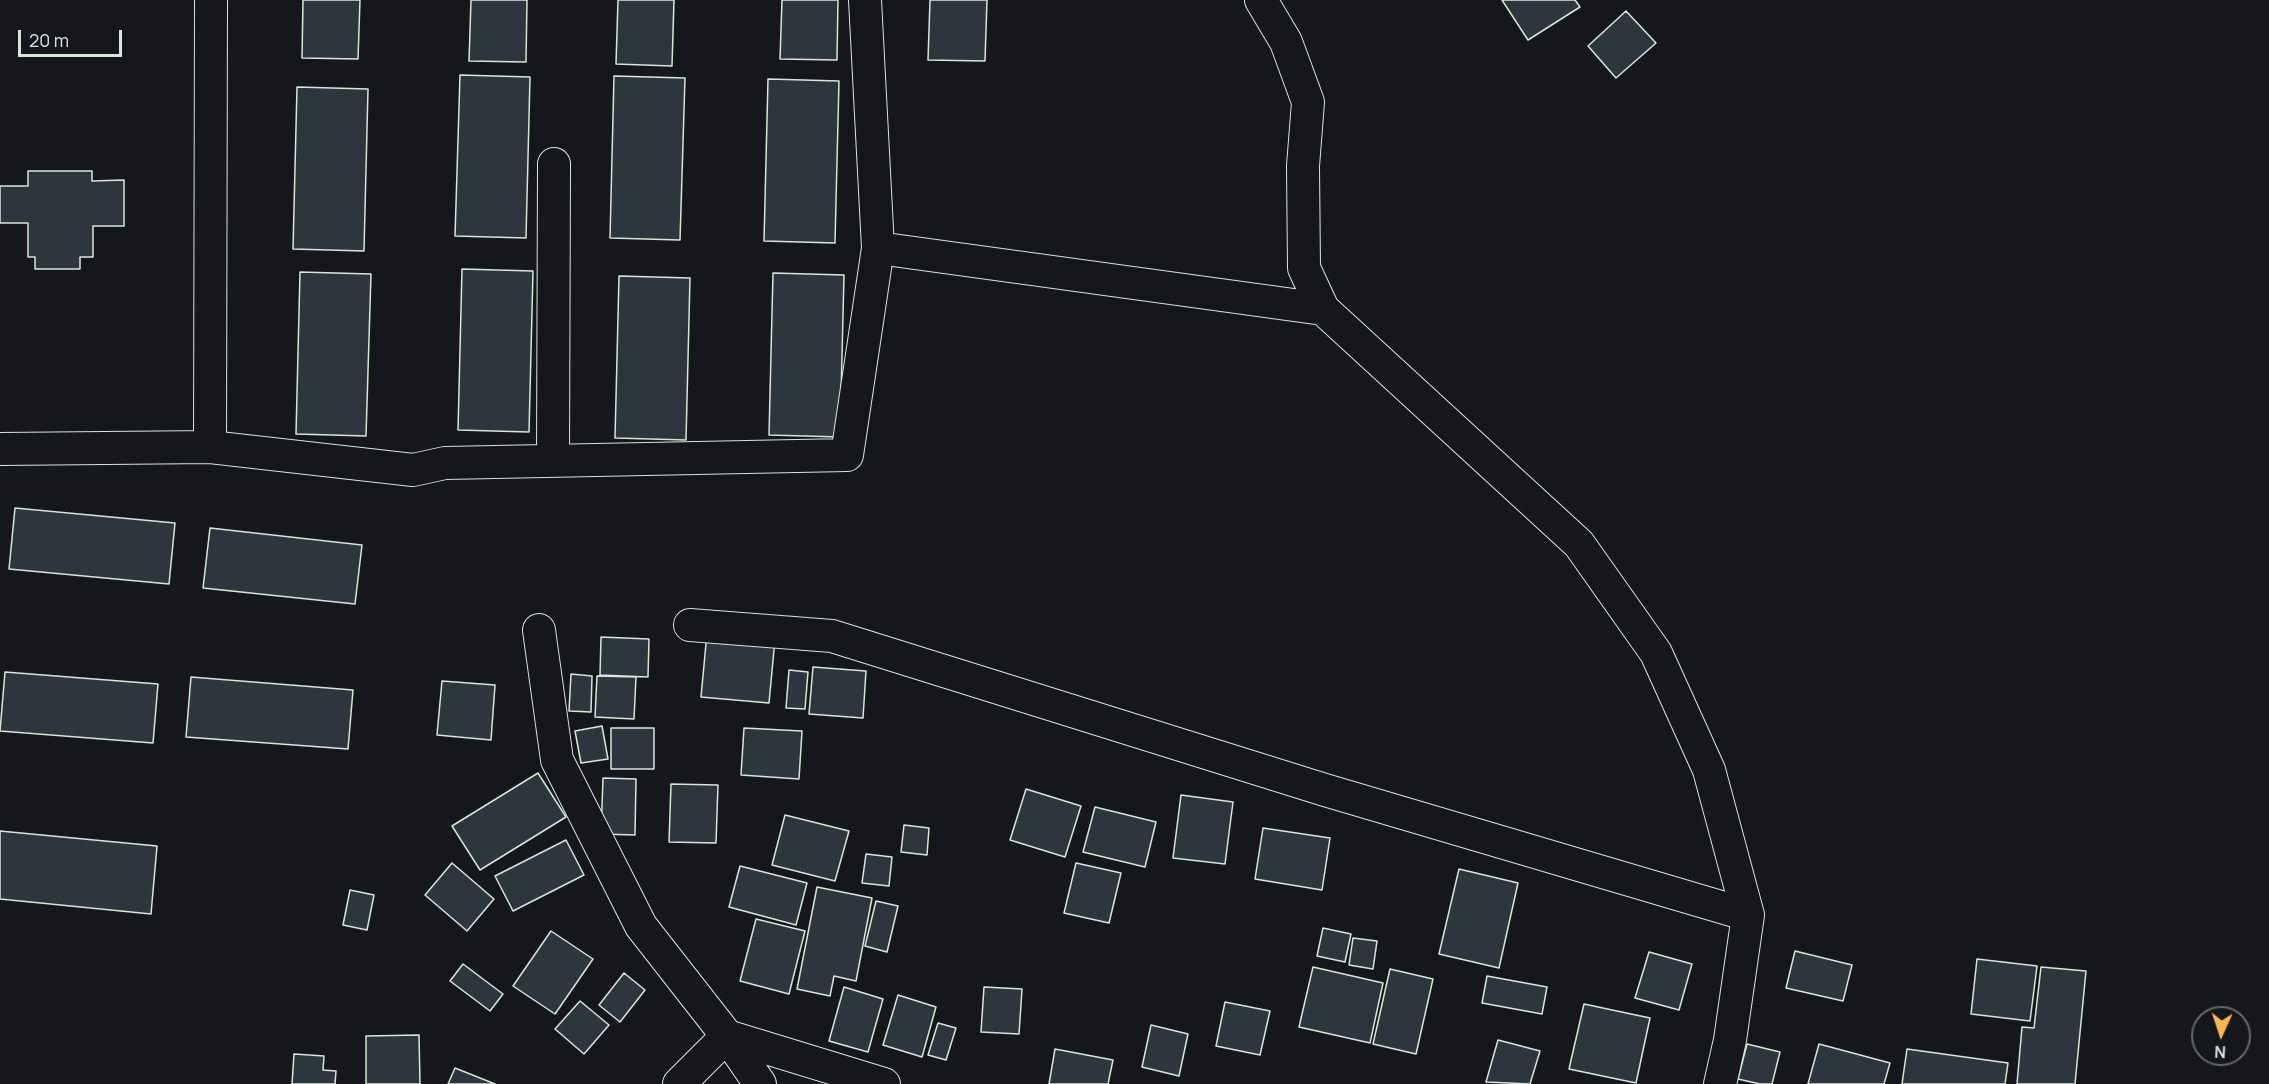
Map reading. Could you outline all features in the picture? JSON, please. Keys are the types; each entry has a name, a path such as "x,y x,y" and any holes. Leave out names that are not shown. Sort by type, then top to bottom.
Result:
{"street":[{"path":"210,447 211,0"},
{"path":"0,449 210,447 413,470 445,463 847,455 878,248 865,0"},
{"path":"1261,0 1286,42 1308,102 1303,166 1304,268 1323,309 1580,544 1656,653 1709,770 1748,915 1730,1040 1720,1084"},
{"path":"553,460 554,164"},
{"path":"878,248 1323,309"},
{"path":"690,625 832,636 1303,783 1748,915"},
{"path":"539,630 556,760 641,926 727,1036 760,1084"},
{"path":"680,1084 727,1036"},
{"path":"727,1036 884,1084"}],"building":[{"path":"303,0 360,0 358,59 302,58"},
{"path":"471,0 527,0 526,62 469,61"},
{"path":"618,0 674,0 672,66 616,64"},
{"path":"782,0 838,0 837,60 780,59"},
{"path":"930,0 987,0 985,61 928,60"},
{"path":"1502,0 1575,0 1580,7 1528,40"},
{"path":"1626,11 1656,43 1616,78 1588,46"},
{"path":"460,75 530,77 526,238 455,236"},
{"path":"614,76 685,78 680,240 610,238"},
{"path":"768,79 839,81 835,243 764,241"},
{"path":"297,87 368,89 364,251 293,249"},
{"path":"28,171 92,171 92,181 124,180 124,226 93,226 93,257 80,257 80,269 35,269 35,257 28,257 28,223 0,223 0,186 28,186"},
{"path":"462,269 533,271 529,432 458,430"},
{"path":"300,272 371,274 366,436 296,434"},
{"path":"773,273 844,275 840,437 769,435"},
{"path":"619,276 690,278 686,440 615,438"},
{"path":"15,508 175,523 169,584 9,569"},
{"path":"210,528 362,545 355,604 203,588"},
{"path":"707,633 775,639 769,703 701,697"},
{"path":"601,637 649,639 648,677 600,675"},
{"path":"813,667 866,671 863,718 809,714"},
{"path":"789,670 808,672 805,709 786,708"},
{"path":"5,672 158,684 153,743 0,731"},
{"path":"571,674 592,676 591,712 569,711"},
{"path":"597,676 636,677 634,719 595,717"},
{"path":"191,677 353,690 348,749 186,737"},
{"path":"442,681 495,685 491,740 437,735"},
{"path":"602,726 608,759 581,763 575,731"},
{"path":"611,728 654,728 654,769 611,769"},
{"path":"744,728 802,731 799,779 741,775"},
{"path":"538,773 566,817 480,870 452,826"},
{"path":"603,778 636,779 635,835 601,834"},
{"path":"671,784 718,785 716,843 669,842"},
{"path":"1026,789 1081,806 1065,857 1010,840"},
{"path":"1181,795 1233,802 1225,864 1173,858"},
{"path":"1095,807 1156,822 1145,867 1083,852"},
{"path":"785,815 849,831 835,881 772,865"},
{"path":"904,825 929,828 927,855 901,852"},
{"path":"1263,828 1330,838 1322,890 1255,879"},
{"path":"0,831 157,846 151,914 0,899"},
{"path":"566,840 584,875 513,911 495,876"},
{"path":"866,854 892,857 889,886 862,883"},
{"path":"452,863 494,899 467,931 425,895"},
{"path":"1076,863 1121,873 1109,923 1064,913"},
{"path":"740,866 807,883 796,925 729,907"},
{"path":"1459,869 1518,883 1499,968 1439,954"},
{"path":"817,887 872,898 856,981 834,976 830,996 797,989"},
{"path":"350,890 374,895 367,930 343,925"},
{"path":"876,901 898,906 887,952 865,946"},
{"path":"756,919 805,931 789,994 740,981"},
{"path":"1323,928 1351,934 1345,962 1317,956"},
{"path":"551,931 593,959 555,1014 513,986"},
{"path":"1353,938 1377,941 1373,969 1349,965"},
{"path":"1795,951 1852,965 1843,1001 1786,988"},
{"path":"1649,952 1692,964 1679,1010 1635,998"},
{"path":"1977,959 2037,966 2030,1021 1971,1014"},
{"path":"463,964 503,994 490,1011 450,981"},
{"path":"1313,967 1383,983 1370,1043 1299,1027"},
{"path":"2041,967 2086,971 2075,1084 2017,1084 2022,1027 2034,1028"},
{"path":"1390,969 1433,979 1416,1054 1373,1044"},
{"path":"624,973 645,990 620,1022 599,1005"},
{"path":"1487,976 1547,987 1542,1014 1482,1003"},
{"path":"844,987 883,999 868,1052 829,1041"},
{"path":"984,987 1022,989 1019,1034 981,1032"},
{"path":"898,995 936,1007 922,1057 883,1045"},
{"path":"580,1001 609,1025 584,1054 555,1029"},
{"path":"1225,1002 1270,1011 1260,1055 1216,1046"},
{"path":"1584,1004 1650,1018 1636,1083 1569,1069"},
{"path":"938,1023 956,1028 946,1060 928,1055"},
{"path":"1151,1025 1188,1034 1179,1076 1142,1067"},
{"path":"419,1035 420,1084 366,1084 366,1036"},
{"path":"1498,1040 1540,1051 1530,1084 1486,1082"},
{"path":"1747,1044 1780,1052 1772,1084 1738,1079"},
{"path":"1819,1044 1890,1063 1884,1084 1808,1084"},
{"path":"1055,1049 1113,1060 1108,1084 1049,1084"},
{"path":"1907,1049 2008,1063 2005,1084 1902,1084"},
{"path":"294,1054 324,1056 323,1070 336,1071 335,1084 292,1084"},
{"path":"455,1068 495,1084 448,1084"}]}
